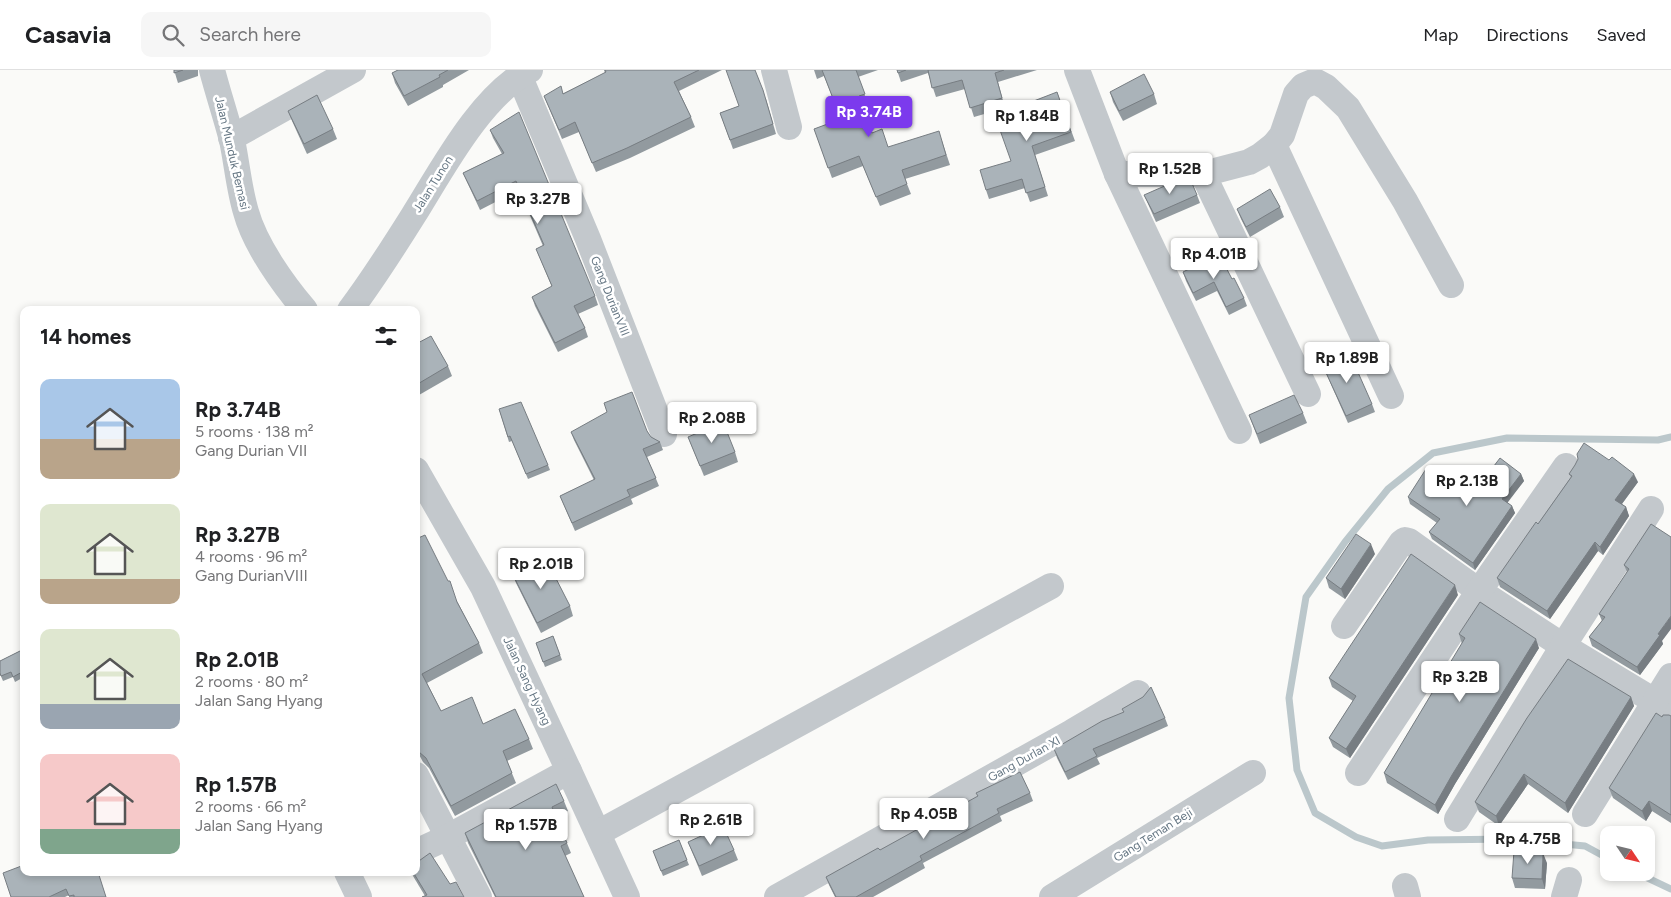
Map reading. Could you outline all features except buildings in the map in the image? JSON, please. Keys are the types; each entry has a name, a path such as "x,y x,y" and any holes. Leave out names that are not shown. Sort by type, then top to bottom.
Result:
{"street":[{"name":"Jalan Munduk Bernasi","path":"212,70 231,138 246,213 276,271 302,306"},
{"path":"231,138 353,70"},
{"path":"774,70 790,127"},
{"path":"1077,70 1117,174 1239,431"},
{"name":"Jalan Tunon","path":"353,306 377,275 442,169 478,116 501,90 525,73"},
{"name":"Gang DurianVIII","path":"525,73 664,434"},
{"path":"1117,174 1203,174 1249,162 1274,145 1282,135 1296,94 1303,86 1315,81 1326,87 1348,108 1405,201 1451,285"},
{"path":"1274,145 1391,396"},
{"path":"1203,174 1308,394"},
{"path":"1358,773 1479,591 1566,466"},
{"name":"Jalan Sang Hyang","path":"420,477 483,587 627,897"},
{"path":"1457,819 1563,646 1651,509"},
{"path":"1344,626 1400,544 1405,540 1409,541 1479,591 1563,646 1663,706"},
{"path":"598,833 1051,586"},
{"path":"1585,814 1663,706 1671,676"},
{"name":"Gang DurIan XI","path":"777,897 1138,693"},
{"path":"420,850 570,771"},
{"name":"Gang Teman Beji","path":"1052,897 1253,773"},
{"path":"420,783 479,897"},
{"path":"349,876 359,897"}],"waterway":[{"path":"1600,854 1585,846 1512,839 1428,840 1382,846 1356,837 1315,813 1297,770 1289,698 1306,597 1345,542 1388,489 1433,453 1507,438 1658,440 1671,437"},
{"path":"1654,881 1671,889"}]}
